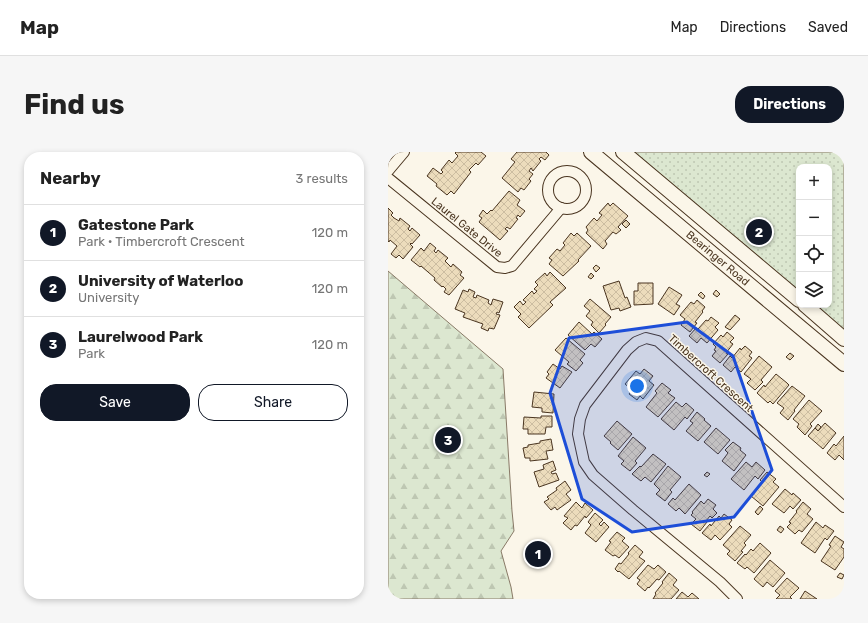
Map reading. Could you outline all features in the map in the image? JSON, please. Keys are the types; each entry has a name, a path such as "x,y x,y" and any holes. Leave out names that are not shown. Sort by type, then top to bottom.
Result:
{"main road":[{"name":"Bearinger Road","path":"591,152 844,364"},
{"path":"623,152 796,297"},
{"path":"808,308 844,339"}],"street":[{"path":"388,171 404,152"},
{"name":"Laurel Gate Drive","path":"388,178 497,267 506,268 512,266 561,208"},
{"name":"Timbercroft Crescent","path":"737,599 720,582 632,510 593,475 584,462 578,434 580,419 585,405 627,350 636,342 646,338 658,341 844,507"}],"highlighted area":[{"path":"687,322 733,356 772,470 734,517 632,532 582,499 550,393 569,338"}],"green space":[{"path":"622,152 844,152 844,333 813,308 832,308 832,164 796,164 796,295"},
{"path":"388,271 503,369 514,531 501,551 513,599 388,599"}],"building":[{"path":"481,152 486,156 478,165 476,163 469,170 471,172 454,194 451,191 447,195 427,176 433,168 441,174 443,172 441,170 449,160 452,163 458,156 455,153"},
{"path":"517,152 546,152 549,155 545,160 541,157 539,159 541,161 533,171 531,168 529,171 533,174 529,179 531,181 524,190 521,188 518,192 502,178 515,162 511,159"},
{"path":"509,191 520,200 517,205 525,211 520,217 518,215 516,218 518,219 510,229 507,227 505,229 508,231 500,240 479,222 482,218 479,216 483,210 487,214 491,210 492,211"},
{"path":"608,203 610,206 613,203 628,216 618,227 621,230 616,234 613,232 605,241 607,244 603,249 586,233 588,230 586,227 594,218 597,221 602,215 599,213"},
{"path":"388,208 393,213 391,215 394,218 399,221 400,218 410,226 408,229 410,231 412,228 420,235 412,244 410,244 413,247 403,259 399,255 396,258 391,254 397,246 390,240 389,242 388,241"},
{"path":"626,220 630,224 626,228 622,224"},
{"path":"571,233 574,236 577,233 591,246 578,260 579,261 563,276 549,264 552,260 549,258 557,249 560,251 565,245 563,243"},
{"path":"430,243 436,248 434,251 436,253 438,250 448,258 445,261 451,267 453,264 462,272 460,275 464,278 449,295 444,292 446,289 443,286 442,287 434,280 435,278 411,260 421,248 424,251"},
{"path":"596,265 600,268 596,272 593,268"},
{"path":"550,272 566,288 550,302 553,305 529,328 518,317 521,314 514,307 520,301 523,305 526,302 523,300 532,291 534,294 537,291 534,289 538,285 535,282 545,273 547,276"},
{"path":"591,273 594,276 591,279 588,277"},
{"path":"619,281 625,298 627,297 631,307 620,311 619,308 611,310 603,286"},
{"path":"638,283 653,283 653,304 634,305 634,291 638,291"},
{"path":"669,287 682,295 676,304 680,306 674,315 658,304"},
{"path":"469,289 475,292 473,297 476,298 477,295 489,300 488,303 491,305 493,299 503,302 499,313 497,312 496,314 500,315 494,329 489,328 488,331 481,328 483,324 463,317 465,313 455,309 463,290 468,292"},
{"path":"716,290 720,294 717,297 713,294"},
{"path":"701,292 705,296 703,299 698,295"},
{"path":"590,299 611,317 599,333 591,325 593,322 586,316 590,311 584,306"},
{"path":"697,300 705,307 695,322 697,323 690,332 681,325 685,319 680,315 691,302 694,304"},
{"path":"735,315 740,319 730,330 725,327"},
{"path":"711,317 719,323 715,327 718,330 707,343 701,338 697,343 689,336 696,328 698,329"},
{"path":"579,322 592,334 594,332 602,339 595,347 591,344 585,350 568,335"},
{"path":"727,332 734,338 730,342 733,344 726,353 728,354 720,363 712,356 716,351 714,350 716,347 713,344 721,335 723,337"},
{"path":"566,338 585,354 580,360 583,363 576,371 567,364 569,362 555,350"},
{"path":"745,346 752,352 749,356 752,358 741,372 735,367 731,372 723,365 730,356 732,358 740,348 741,350"},
{"path":"790,353 794,356 790,360 786,357"},
{"path":"759,356 772,367 761,380 763,382 755,390 747,383 751,379 744,374"},
{"path":"553,364 560,369 562,366 572,372 560,388 546,378 549,374 547,372"},
{"path":"644,369 653,376 649,381 654,385 643,399 640,396 637,400 629,394 632,390 625,384 636,371 640,374"},
{"path":"776,374 789,385 773,404 770,401 768,403 757,393 764,385 765,387"},
{"path":"662,383 671,390 668,393 675,398 658,417 646,407 657,393 655,391"},
{"path":"792,386 805,396 788,420 780,413 784,408 777,403"},
{"path":"534,392 554,394 553,413 542,412 542,408 532,407"},
{"path":"809,400 822,411 810,424 812,426 805,435 797,427 799,424 793,419"},
{"path":"676,402 682,407 686,403 694,410 687,419 685,417 674,430 661,419"},
{"path":"697,412 711,426 698,441 686,431 693,423 690,421"},
{"path":"541,416 552,416 552,427 546,427 545,434 528,434 528,429 523,429 524,417 541,418"},
{"path":"617,421 632,434 618,450 604,436"},
{"path":"825,423 836,433 823,449 808,436 815,428 818,431"},
{"path":"818,424 821,427 818,431 815,428"},
{"path":"716,428 730,440 718,454 704,442"},
{"path":"844,436 844,460 839,455 835,460 827,453 834,444 836,446"},
{"path":"633,437 646,448 635,461 637,463 630,471 621,464 624,461 618,456"},
{"path":"551,439 553,450 546,451 548,459 530,461 530,458 525,458 523,448 528,447 528,445 540,443 540,441"},
{"path":"733,442 741,448 740,450 746,455 734,471 722,461 728,453 725,450"},
{"path":"653,454 666,464 651,482 645,477 641,481 632,474"},
{"path":"553,461 556,470 551,472 552,474 556,473 559,480 539,487 534,472 544,469 543,465"},
{"path":"746,462 752,467 756,462 765,470 758,479 755,476 744,490 731,479"},
{"path":"668,466 681,477 670,490 672,492 665,501 656,494 660,490 654,484"},
{"path":"707,472 710,474 707,477 704,475"},
{"path":"767,472 776,479 773,482 779,487 763,506 751,496 762,482 760,480"},
{"path":"565,481 571,490 566,494 571,500 557,510 555,507 551,510 544,502 549,499 547,497 557,490 556,488"},
{"path":"689,484 701,495 685,514 679,508 676,511 668,504 673,498 675,500"},
{"path":"785,489 792,495 793,493 801,500 793,509 790,506 784,513 772,504"},
{"path":"708,499 716,505 713,509 717,513 712,518 710,516 700,531 691,524 696,519 691,515 701,501 704,504"},
{"path":"576,502 582,508 585,503 593,510 586,518 585,516 577,526 575,525 571,530 563,523 568,518 564,516"},
{"path":"803,502 811,509 807,514 813,519 802,532 799,530 795,534 787,527 791,523 789,522"},
{"path":"760,506 763,509 758,515 755,512"},
{"path":"595,513 603,520 599,524 601,526 604,522 609,527 596,542 585,533 591,525 588,522"},
{"path":"724,514 732,520 729,524 732,527 720,540 715,535 711,540 702,533 710,524 711,526 719,516 721,518"},
{"path":"816,522 823,528 825,525 834,531 827,540 825,538 815,553 801,543"},
{"path":"740,526 751,535 744,543 746,545 741,551 743,552 735,561 727,554 730,551 723,545"},
{"path":"780,526 784,529 781,533 777,530"},
{"path":"617,532 625,538 622,541 629,547 619,558 615,555 613,556 605,550 611,542 609,541"},
{"path":"835,536 844,542 841,547 844,549 844,557 835,570 821,561 831,546 829,545"},
{"path":"760,543 771,553 754,573 747,567 745,569 737,563 745,554 746,555 751,549 753,551"},
{"path":"635,545 643,552 639,557 645,561 629,579 615,569 619,563 621,564"},
{"path":"770,560 785,573 773,587 767,582 763,587 754,579"},
{"path":"648,565 654,569 658,565 666,572 659,580 657,579 645,591 637,584 640,580 637,578"},
{"path":"669,573 677,580 673,585 679,590 671,599 653,599 656,594 655,593"},
{"path":"840,573 844,575 842,579 837,577"},
{"path":"787,578 799,588 790,597 792,599 776,599 780,595 775,591"},
{"path":"805,591 817,599 800,599"},
{"path":"682,592 688,597 692,593 699,599 676,599"}],"place":[{"name":"University of Waterloo","path":"759,232"},
{"name":"Laurelwood Park","path":"448,440"},
{"name":"Gatestone Park","path":"538,554"}]}
